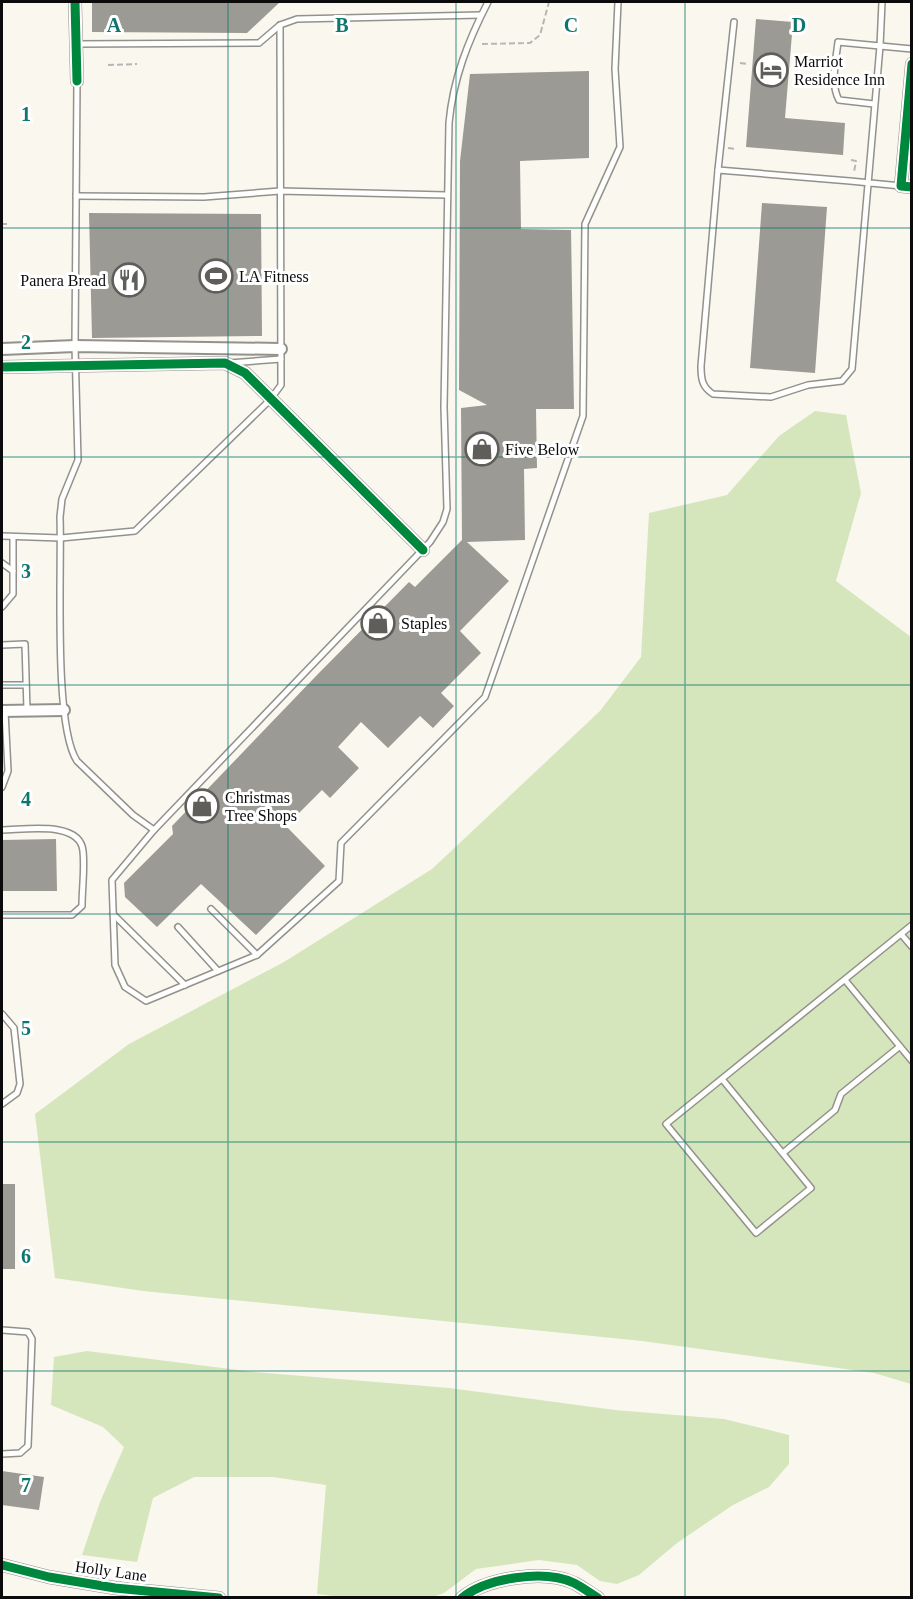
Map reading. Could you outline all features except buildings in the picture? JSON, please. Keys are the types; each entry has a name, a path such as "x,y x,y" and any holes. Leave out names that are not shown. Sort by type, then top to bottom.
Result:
{"street":[{"path":"75,2 77,81"},
{"path":"906,187 912,64"},
{"path":"2,349 75,346 177,348 281,354"},
{"path":"2,367 225,363 245,373 423,550"},
{"path":"3,711 64,710"},
{"name":"Holly Lane","path":"2,1565 49,1577 115,1588 219,1598"},
{"path":"462,1598 474,1588 514,1577 556,1577 573,1582 598,1598"}],"lane":[{"path":"488,2 463,55 452,92 446,195 444,408 447,509 443,522 423,550 153,830 112,880 115,965 125,987 146,1001 257,955 339,881 341,843 484,697 583,416 585,224 620,147 615,69 618,2"},
{"path":"734,22 715,198 701,379 713,394 771,397 808,385 842,381 852,369 882,2"},
{"path":"76,44 259,42 280,25 297,20 481,15"},
{"path":"2,536 61,538 135,531 141,528 270,400 281,385 280,25"},
{"path":"874,104 839,100 834,91 838,42 912,49"},
{"path":"77,81 75,346 78,460 62,499 64,710 72,752 77,761 133,815 153,830"},
{"path":"718,170 906,187"},
{"path":"76,196 204,197 280,191 446,195"},
{"path":"177,348 178,364"},
{"path":"225,363 281,354"},
{"path":"2,607 13,594 13,537"},
{"path":"2,563 13,571"},
{"path":"4,645 25,644 27,710"},
{"path":"2,685 26,685"},
{"path":"2,787 8,771 3,711"},
{"path":"2,830 68,830 78,837 83,850 82,906 72,915 2,915"},
{"path":"211,909 257,955"},
{"path":"113,914 184,985"},
{"path":"722,1079 811,1188 756,1233 666,1124 912,925"},
{"path":"178,927 218,971"},
{"path":"901,934 912,947"},
{"path":"845,980 912,1061"},
{"path":"2,1014 14,1028 20,1084 17,1093 2,1104"},
{"path":"783,1153 835,1110 841,1094 899,1047"},
{"path":"2,1330 28,1332 32,1339 28,1446 20,1453 2,1454"}],"path":[{"path":"482,44 530,44 540,36 549,2"},
{"path":"108,66 137,64"},
{"path":"850,160 861,161"},
{"path":"854,172 856,160"},
{"path":"2,224 7,224"}],"green space":[{"path":"815,411 846,415 861,493 836,581 911,637 911,1384 874,1373 642,1341 143,1291 55,1278 35,1114 129,1044 284,962 432,869 600,711 641,657 649,513 727,495 779,436"},
{"path":"87,1351 254,1372 449,1388 615,1410 724,1419 789,1435 789,1464 769,1487 733,1505 677,1543 639,1575 617,1584 600,1581 577,1565 539,1560 476,1569 444,1593 433,1597 349,1598 317,1594 326,1485 273,1477 194,1477 153,1498 137,1562 82,1555 100,1502 124,1447 103,1427 51,1405 54,1357"}],"cycle path":[{"path":"75,2 77,81"},
{"path":"912,64 901,186 912,187"},
{"path":"2,367 225,363 245,373 423,550"},
{"path":"2,1565 49,1577 115,1588 219,1598"},
{"path":"462,1598 485,1585 532,1576 562,1579 574,1583 598,1598"}],"place":[{"name":"Marriot Residence Inn","path":"771,70"},
{"name":"LA Fitness","path":"216,276"},
{"name":"Panera Bread","path":"129,280"},
{"name":"Five Below","path":"482,449"},
{"name":"Staples","path":"378,623"},
{"name":"Christmas Tree Shops","path":"202,806"}]}
